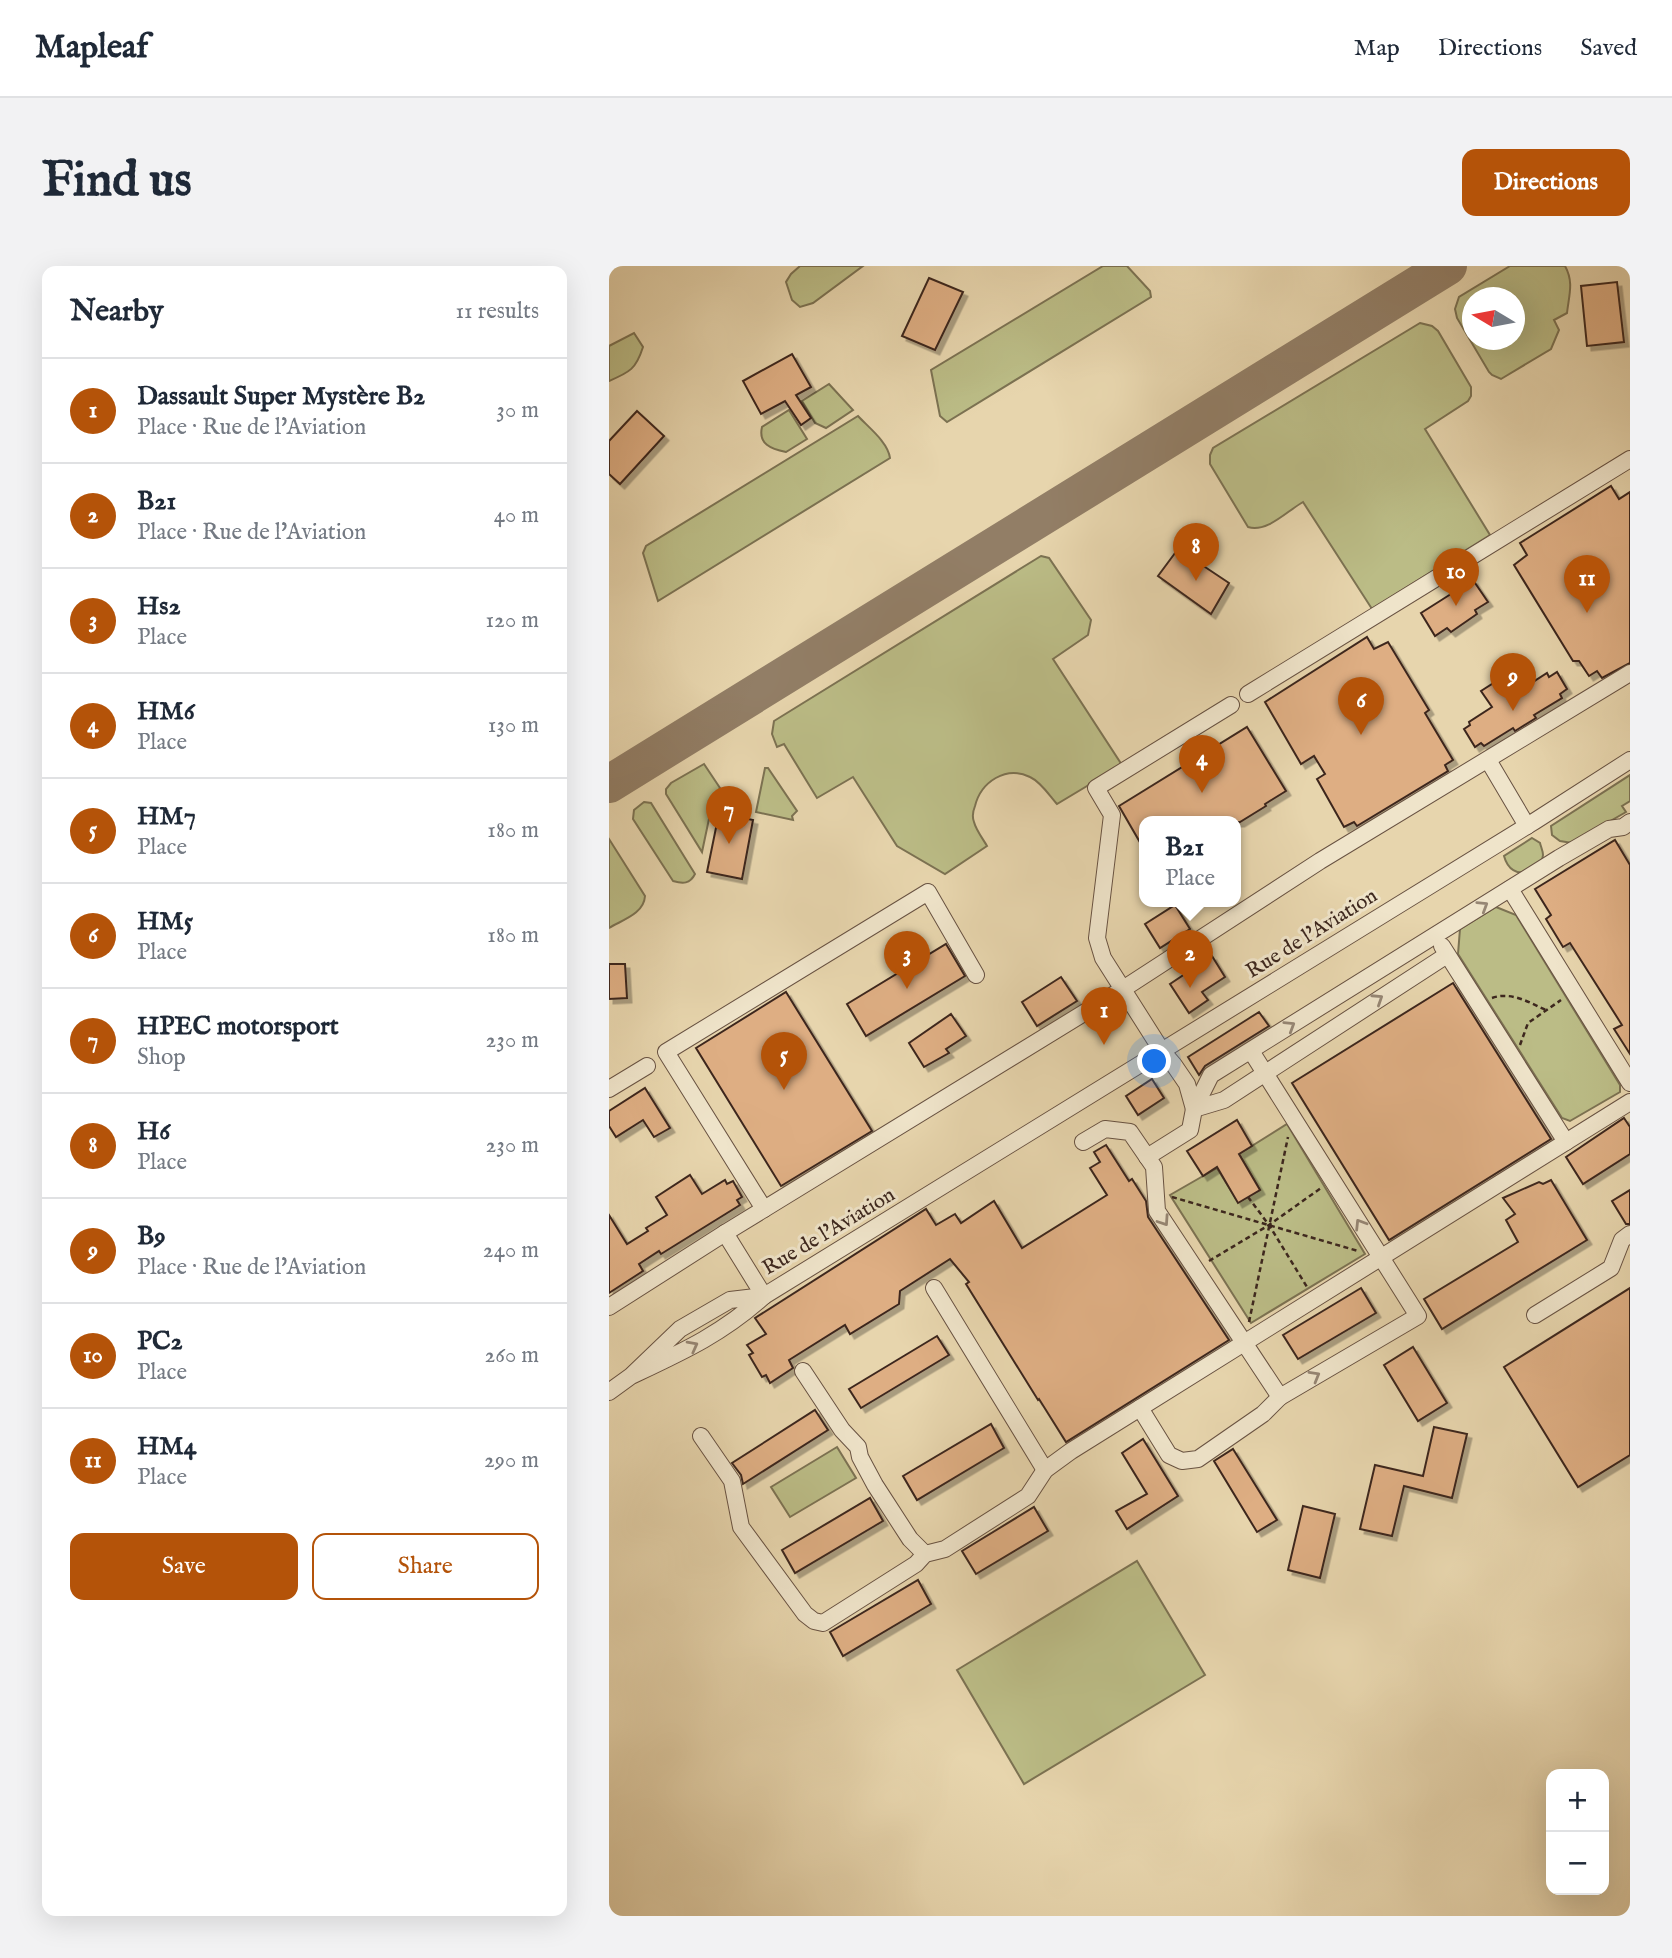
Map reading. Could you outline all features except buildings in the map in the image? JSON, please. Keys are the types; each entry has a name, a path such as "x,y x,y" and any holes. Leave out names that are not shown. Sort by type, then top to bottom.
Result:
{"street":[{"path":"1248,694 1630,459"},
{"path":"609,1307 1122,989 1320,861 1630,673"},
{"path":"1194,1109 1187,1084 1162,1051 1103,958 1097,938 1112,815 1096,788 1231,705"},
{"path":"1488,760 1527,825"},
{"name":"Rue de l'Aviation","path":"609,1392 631,1376 718,1332 741,1317 764,1296 1630,760"},
{"path":"1147,1157 1190,1130 1194,1109 1211,1075 1609,829 1627,829"},
{"path":"1510,889 1630,1083"},
{"path":"764,1209 666,1052 928,892 976,975"},
{"path":"1436,935 1566,1142"},
{"path":"1194,1109 1224,1100 1447,955"},
{"path":"1140,1408 1169,1455 1182,1461 1198,1459 1263,1413 1280,1397 1418,1316 1251,1051"},
{"path":"609,1089 647,1066"},
{"path":"701,1436 732,1481 741,1527 805,1614 814,1621 824,1623 915,1564 925,1554 946,1549 1028,1496 1045,1470 1071,1451 1630,1102"},
{"path":"1083,1142 1105,1129 1130,1132 1154,1167 1157,1210 1280,1397"},
{"path":"725,1233 764,1296"},
{"path":"1535,1315 1611,1268 1622,1240 1630,1234"},
{"path":"934,1288 1045,1470"},
{"path":"803,1371 842,1430 858,1447 860,1457 875,1485 910,1539 925,1554"}],"path":[{"path":"1509,1052 1520,1046 1528,1023 1573,992"},
{"path":"1480,1005 1504,995 1517,997 1548,1010"},
{"path":"1245,1342 1292,1117"},
{"path":"1196,1269 1269,1225 1332,1180"},
{"path":"1156,1192 1381,1257"},
{"path":"1248,1197 1269,1225 1314,1299"}],"green space":[{"path":"800,266 863,266 813,303 800,307 792,300 786,282"},
{"path":"1103,266 1127,266 1150,291 1151,297 947,422 940,416 931,370"},
{"path":"1510,266 1565,266 1570,289 1567,313 1554,320 1559,330 1551,349 1501,379 1489,372 1476,350 1525,350 1525,287 1475,287"},
{"path":"1462,295 1462,326 1457,318 1455,309"},
{"path":"1420,323 1432,326 1438,331 1471,387 1468,401 1425,429 1490,535 1372,609 1303,502 1270,524 1248,527 1210,464 1210,455 1213,448"},
{"path":"634,333 643,347 638,360 627,372 609,381 609,346"},
{"path":"829,384 853,410 826,428 815,423 802,401"},
{"path":"789,410 807,439 786,452 767,445 761,433 762,427"},
{"path":"858,416 882,441 890,458 658,601 643,553 646,546"},
{"path":"1041,556 1049,558 1091,620 1088,635 1053,659 1122,765 1057,804 1041,785 1030,777 1012,773 996,778 978,797 973,814 976,828 987,846 945,874 897,846 853,777 817,798 784,744 777,747 772,734 774,721"},
{"path":"704,764 720,788 714,795 702,852 666,794 666,789 671,783"},
{"path":"765,768 768,768 797,811 792,816 793,820 756,812"},
{"path":"1630,775 1630,801 1622,806 1626,812 1572,843 1560,841 1552,835 1551,826"},
{"path":"644,802 651,803 695,874 688,881 673,881 633,819 634,810"},
{"path":"1532,838 1540,843 1543,854 1541,861 1538,866 1526,872 1513,870 1504,856"},
{"path":"609,839 645,896 637,912 609,928"},
{"path":"1496,907 1516,915 1620,1085 1620,1092 1570,1121 1562,1118 1458,954 1460,929"},
{"path":"1287,1124 1365,1254 1251,1323 1170,1195 1217,1168 1238,1202 1260,1190 1239,1154"},
{"path":"837,1447 856,1478 790,1517 771,1487"},
{"path":"1137,1561 1205,1675 1024,1784 957,1670"}],"taxiway":[{"path":"609,784 1448,266"}],"place":[{"name":"H6","path":"1196,581"},
{"name":"PC2","path":"1456,606"},
{"name":"HM4","path":"1587,613"},
{"name":"B9","path":"1513,711"},
{"name":"HM5","path":"1361,735"},
{"name":"HM6","path":"1202,793"},
{"name":"HPEC motorsport","path":"729,844"},
{"name":"B21","path":"1190,988"},
{"name":"Hs2","path":"907,989"},
{"name":"Dassault Super Mystère B2","path":"1104,1045"},
{"name":"HM7","path":"784,1090"}]}
